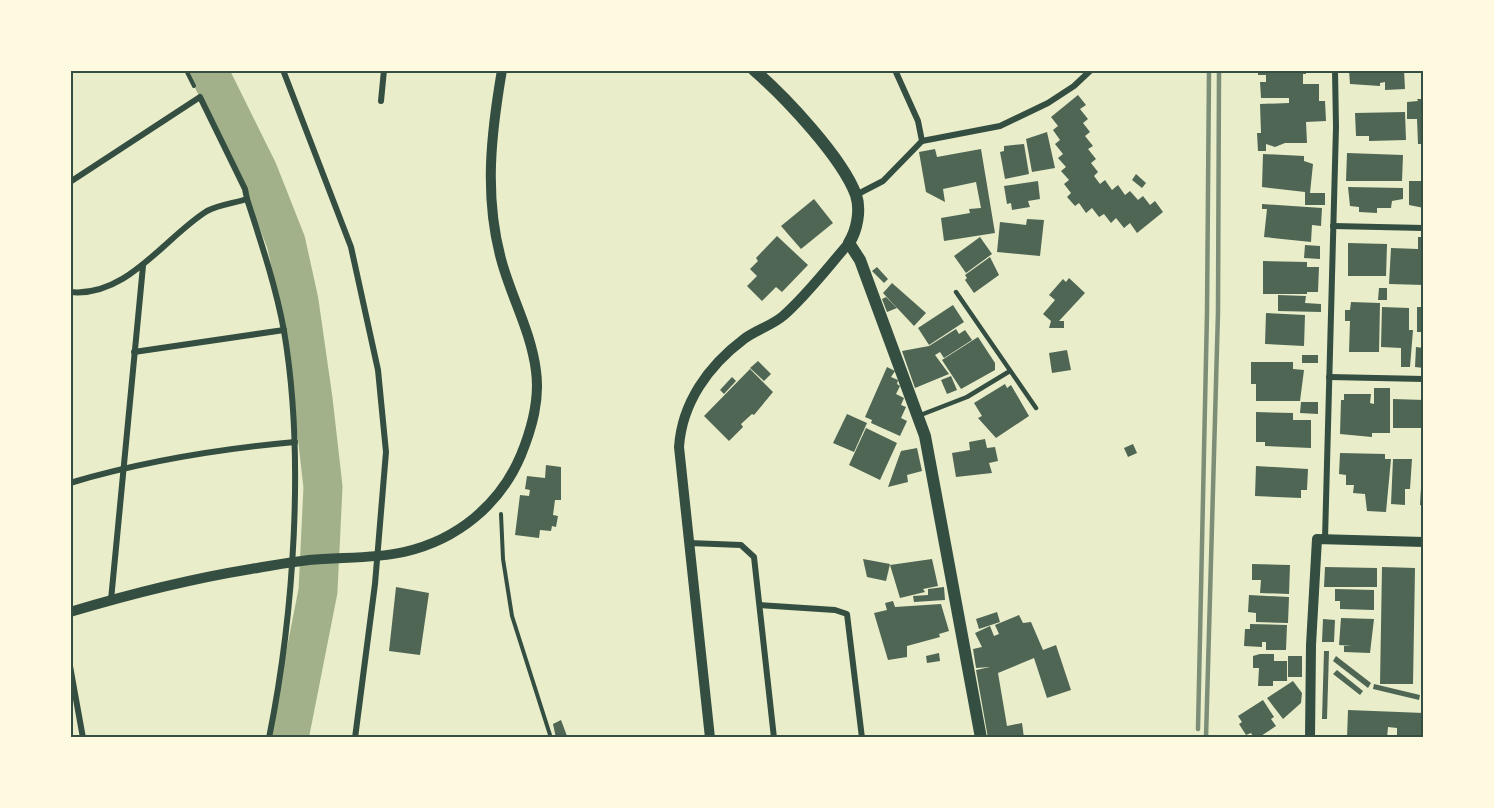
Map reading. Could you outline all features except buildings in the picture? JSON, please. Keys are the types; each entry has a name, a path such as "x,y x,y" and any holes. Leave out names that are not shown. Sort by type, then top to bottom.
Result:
{"main road":[{"path":"754,70 810,127 856,195 856,226 849,243 860,260 925,436 981,738"}],"street":[{"path":"283,70 351,247 378,370 386,452 355,738"},
{"path":"381,101 384,70"},
{"path":"70,612 198,578 303,561 403,552 443,539 476,518 490,504 515,470 531,431 536,402 537,373 531,344 501,262 493,224 492,144 502,70"},
{"path":"895,70 918,122 921,141"},
{"path":"856,195 883,181 921,141 1000,126 1047,103 1074,86 1091,70"},
{"path":"1325,539 1335,70"},
{"path":"70,182 200,97 245,189 284,330 295,442 290,563 283,644 269,738"},
{"path":"70,292 86,293 143,266 208,210 247,199"},
{"path":"1333,226 1424,228"},
{"path":"710,738 679,447 682,423 690,399 716,367 743,339 785,314 849,243"},
{"path":"111,600 143,266"},
{"path":"135,352 284,330"},
{"path":"1329,377 1424,379"},
{"path":"70,483 123,467 245,447 295,442"},
{"path":"1310,738 1311,645 1317,539 1424,542"},
{"path":"689,543 741,545 754,557 757,565 774,738"},
{"path":"760,605 835,610 847,614 862,738"},
{"path":"70,666 83,738"}],"lane":[{"path":"956,292 1036,408"},
{"path":"918,416 967,397 1010,371"}],"path":[{"path":"490,504 501,514 503,559 512,616 551,738"}],"waterway":[{"path":"208,70 258,171 286,242 299,301 313,399 323,487 318,591 289,738"}],"railway":[{"path":"1198,729 1207,313 1209,70"},
{"path":"1206,738 1218,312 1219,70"}]}
